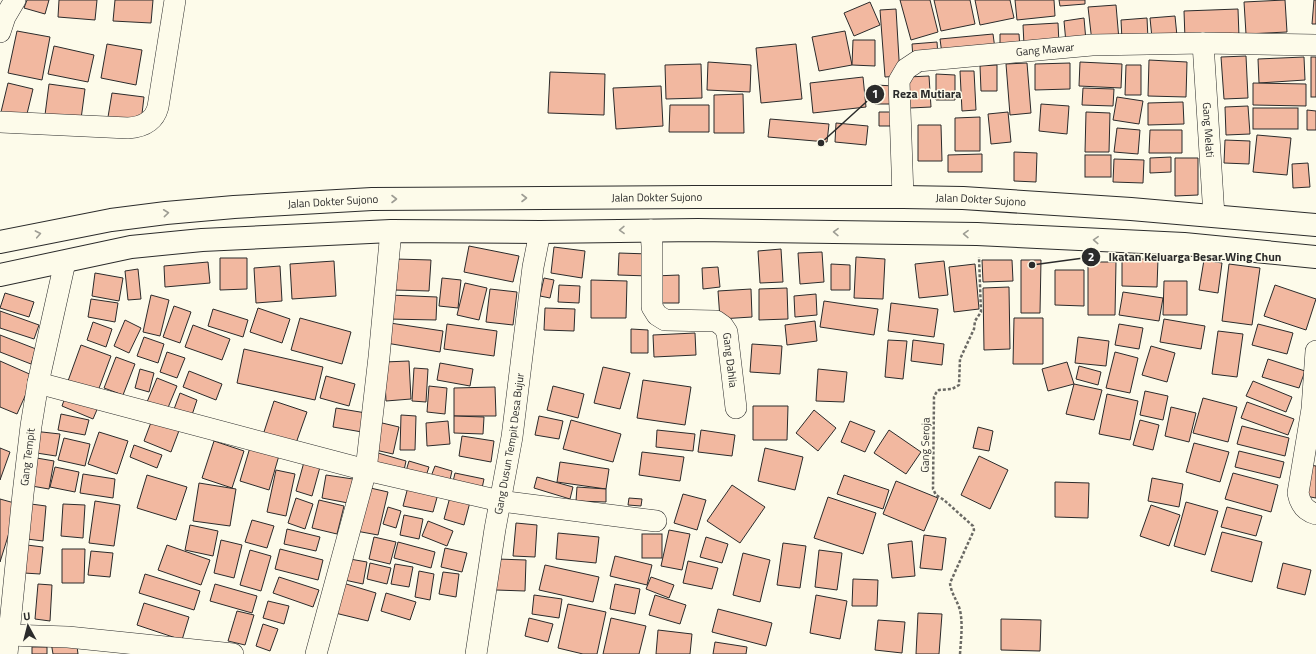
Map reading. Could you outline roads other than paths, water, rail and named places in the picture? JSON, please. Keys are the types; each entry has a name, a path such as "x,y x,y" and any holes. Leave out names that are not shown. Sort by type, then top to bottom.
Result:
{"highway":[{"path":"696,197 698,230"},
{"name":"Jalan Dokter Sujono","path":"0,242 111,220 166,213 250,206 372,199 903,197 1042,202 1316,225"},
{"path":"0,276 131,248 202,240 391,231 540,232 698,230 977,234 1184,244 1316,257"}],"street":[{"path":"0,32 5,17 15,0"},
{"path":"0,122 128,128 138,127 150,121 155,115 158,107 175,0"},
{"name":"Gang Mawar","path":"903,197 900,81 903,72 914,63 923,60 1092,45 1203,43 1316,45"},
{"name":"Gang Melati","path":"1203,43 1214,216"},
{"name":"Gang Dahlia","path":"651,230 652,307 657,315 665,320 716,322 724,326 727,332 736,408"},
{"path":"316,654 366,470 391,231"},
{"name":"Gang Dusun Tempit Desa Bujur","path":"476,654 494,529 512,437 533,267 540,232"},
{"name":"Gang Tempit","path":"6,646 24,486 38,383 64,262"},
{"path":"1316,351 1312,409 1298,493 1301,503 1305,509 1316,514"},
{"path":"38,383 366,470 500,501 656,521"},
{"path":"6,646 68,637 233,654"}],"place":[{"name":"Reza Mutiara","path":"821,143"},
{"name":"Ikatan Keluarga Besar Wing Chun","path":"1032,265"}]}
